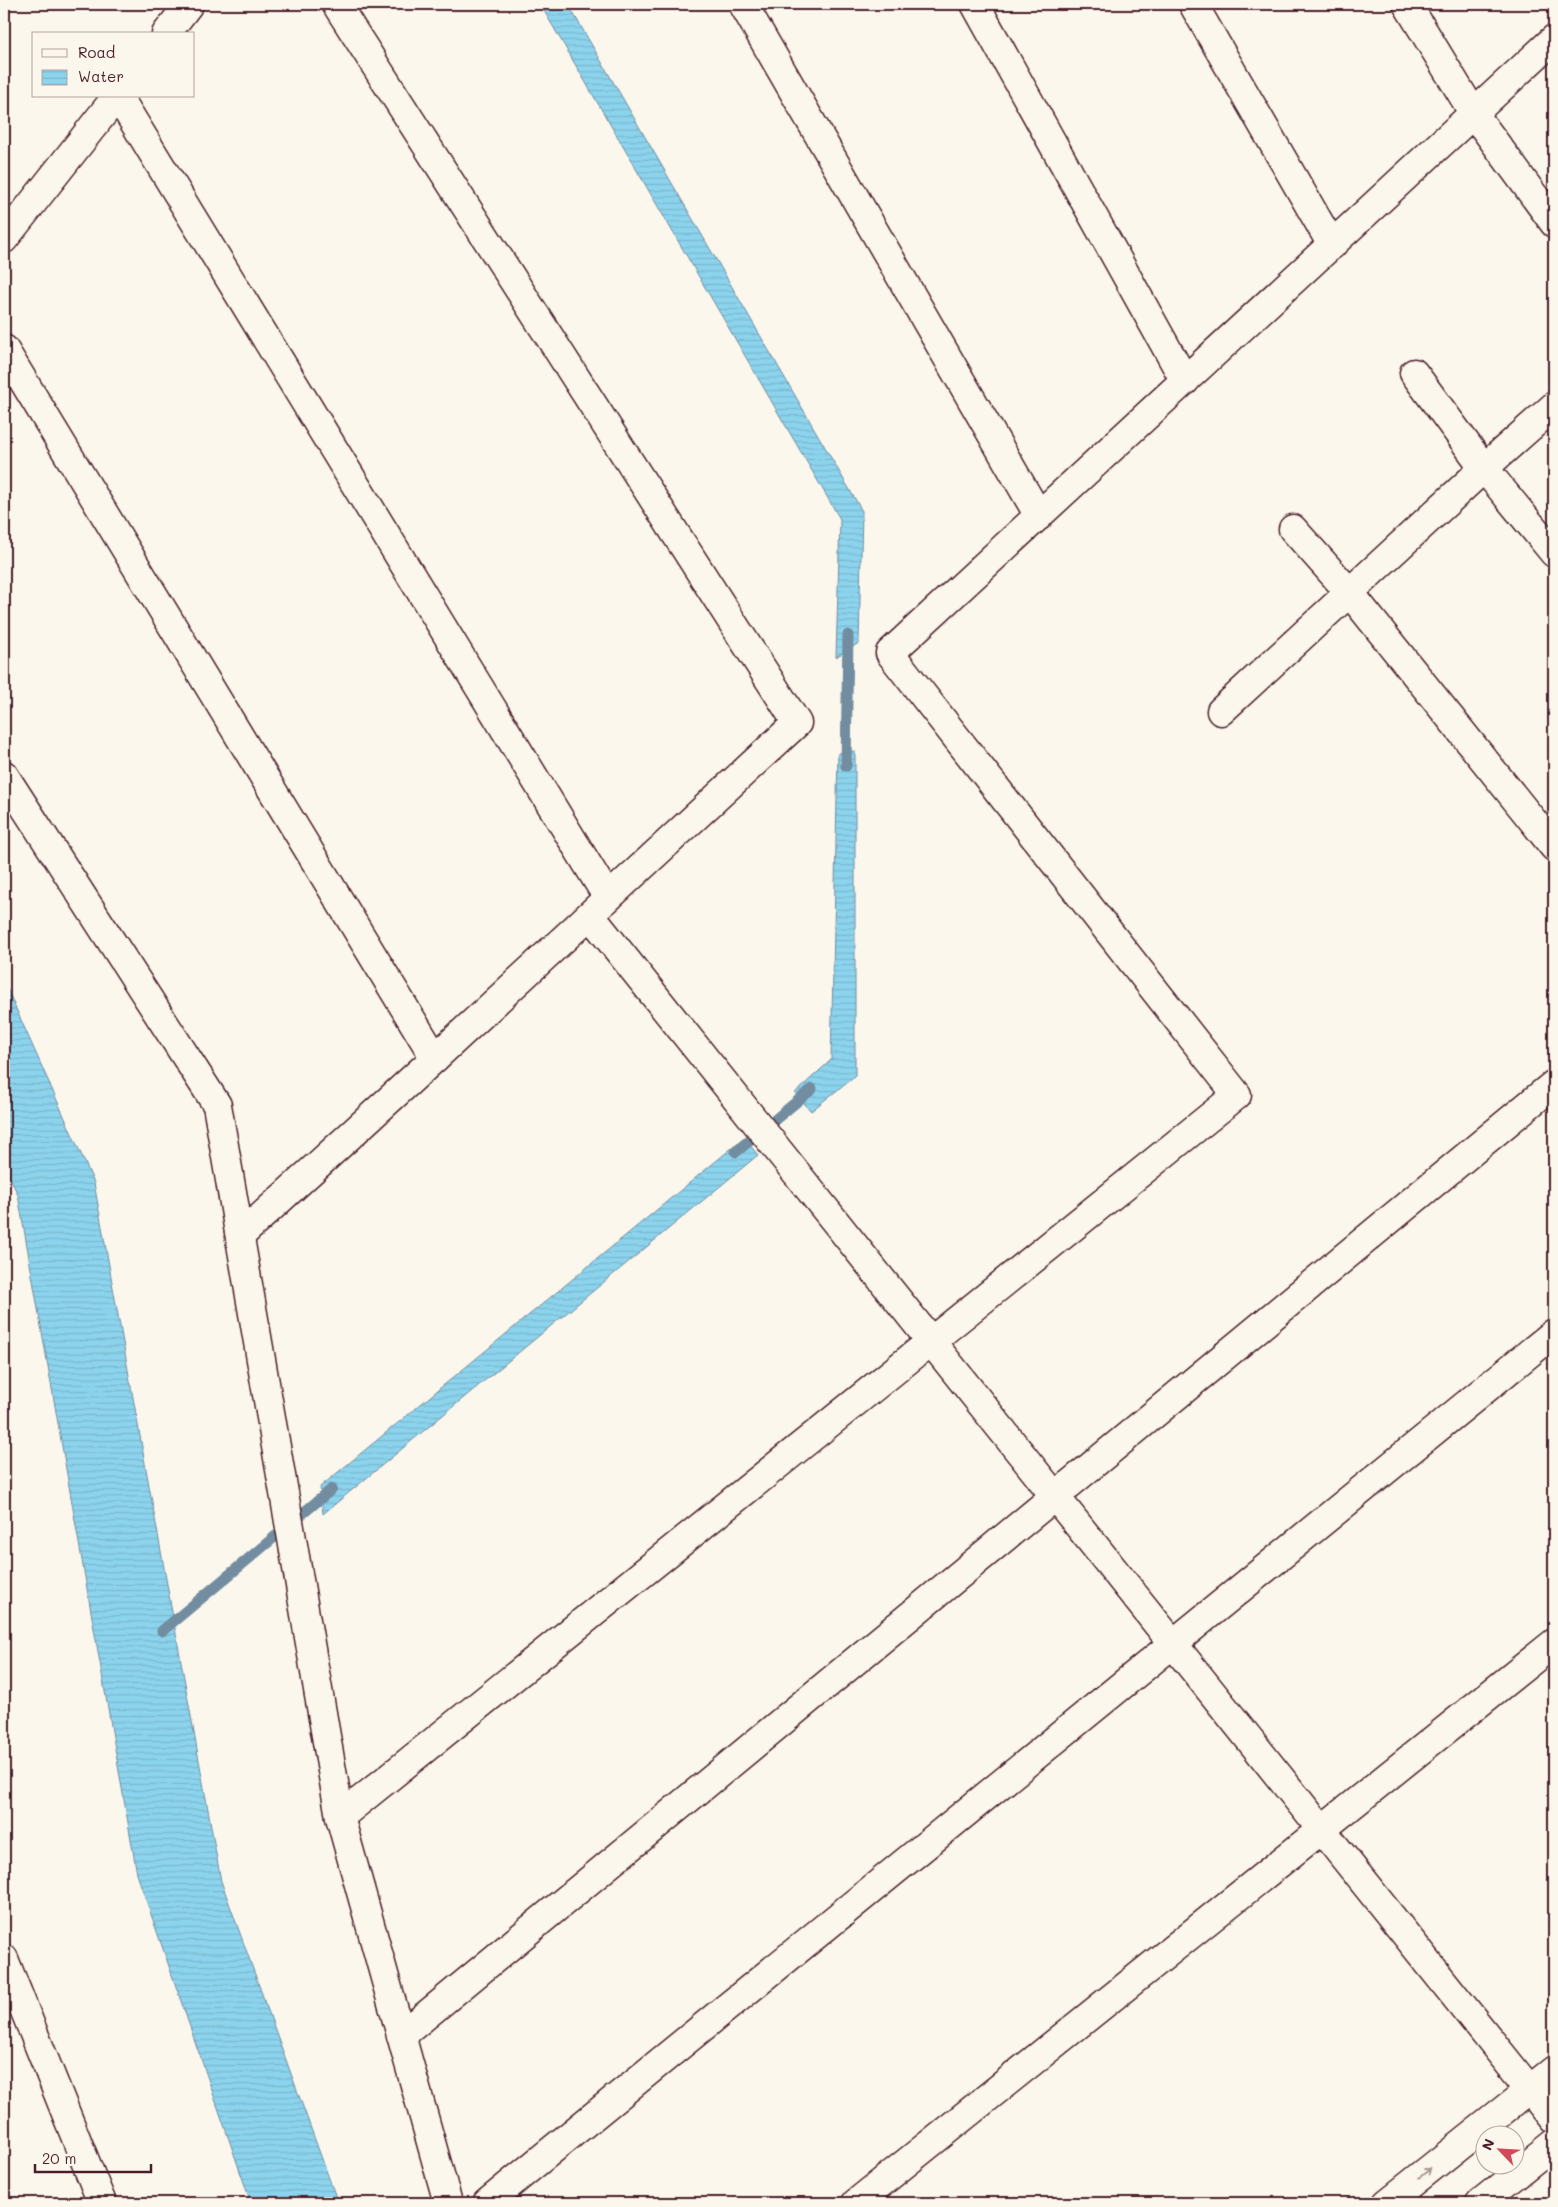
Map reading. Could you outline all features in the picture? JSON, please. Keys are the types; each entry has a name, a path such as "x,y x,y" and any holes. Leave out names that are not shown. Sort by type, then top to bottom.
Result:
{"street":[{"path":"168,32 189,4"},
{"path":"240,1236 436,1058 797,723 336,4"},
{"path":"743,4 1039,516"},
{"path":"975,4 1185,381"},
{"path":"1193,4 1332,245"},
{"path":"1407,4 1474,114 1554,223"},
{"path":"340,1817 1236,1095 890,654 1554,39"},
{"path":"4,239 116,98"},
{"path":"119,98 599,907 930,1341 1554,2120"},
{"path":"4,349 436,1058"},
{"path":"1414,373 1484,468 1554,553"},
{"path":"1221,711 1484,468 1554,406"},
{"path":"1293,529 1350,593 1554,847"},
{"path":"4,775 217,1105 340,1817 448,2203"},
{"path":"401,2036 1554,1084"},
{"path":"487,2203 1554,1333"},
{"path":"856,2203 1554,1643"},
{"path":"4,1959 102,2203"},
{"path":"1387,2203 1554,2070"},
{"path":"1480,2203 1554,2144"}],"water":[{"path":"540,4 568,4 862,511 859,643 836,657 840,519"},
{"path":"855,751 855,1076 811,1111 795,1093 831,1060 838,753"},
{"path":"4,982 94,1183 221,1881 338,2203 251,2203 137,1874 18,1195 4,1164"},
{"path":"744,1138 758,1155 323,1514 320,1487"}],"waterway":[{"path":"846,766 848,635"},
{"path":"736,1152 812,1089"},
{"path":"162,1631 332,1489"}]}
